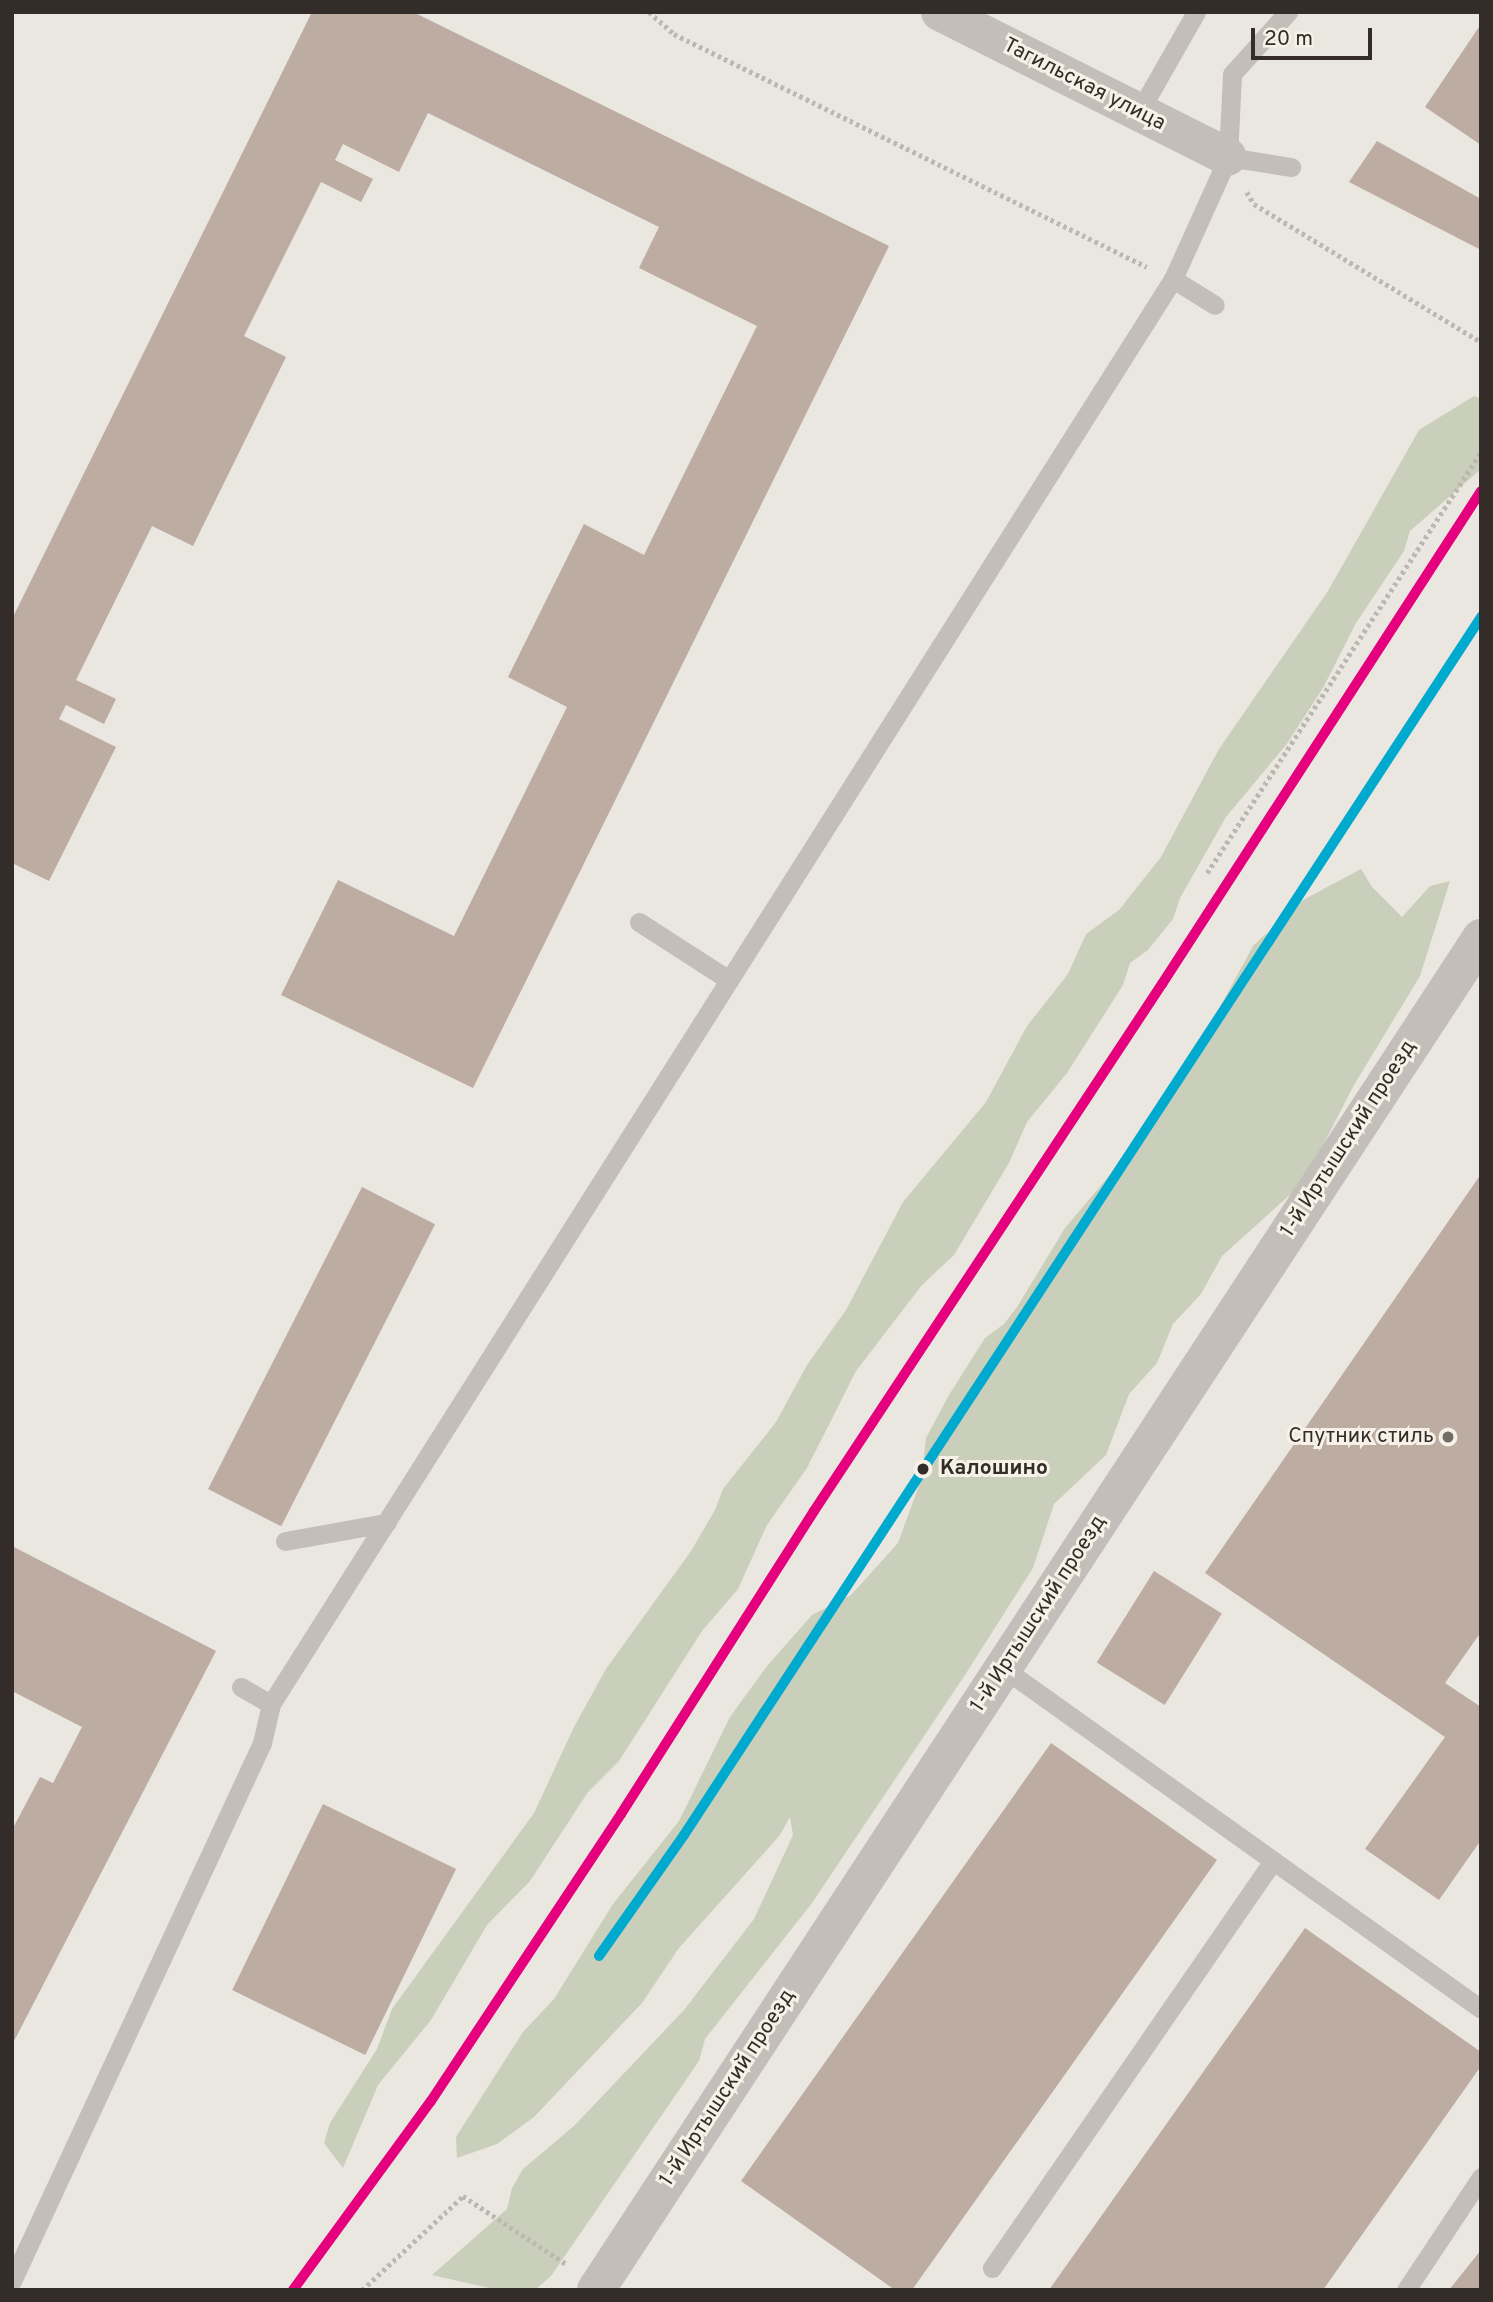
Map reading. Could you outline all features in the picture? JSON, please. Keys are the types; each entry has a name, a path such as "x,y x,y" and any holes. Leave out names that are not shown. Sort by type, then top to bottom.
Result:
{"street":[{"name":"Тагильская улица","path":"940,12 1228,157"},
{"name":"1-й Иртышский проезд","path":"598,2288 1481,938"}],"lane":[{"path":"1139,112 1196,12"},
{"path":"12,2281 262,1743 271,1704 1173,279 1228,157 1231,74 1288,12"},
{"path":"1228,157 1291,167"},
{"path":"1173,279 1215,304"},
{"path":"639,922 729,980"},
{"path":"285,1541 386,1523"},
{"path":"1003,1668 1481,2010"},
{"path":"241,1687 271,1704"},
{"path":"992,2268 1273,1860"},
{"path":"1406,2290 1481,2177"}],"path":[{"path":"649,12 674,34 1173,279"},
{"path":"1228,157 1254,204 1481,342"},
{"path":"1207,873 1481,452"},
{"path":"362,2290 463,2196 598,2288"}],"green space":[{"path":"1474,396 1481,399 1481,469 1410,531 1404,551 1356,623 1323,688 1286,745 1226,817 1180,898 1173,919 1148,950 1130,963 1123,985 1067,1073 1027,1122 1009,1163 954,1255 922,1285 856,1371 807,1468 767,1525 738,1589 702,1631 619,1761 588,1792 530,1881 487,1925 431,2020 378,2085 343,2168 324,2143 330,2123 377,2049 392,2009 534,1813 574,1727 606,1669 691,1551 715,1510 723,1489 776,1422 807,1365 846,1310 903,1202 986,1102 1027,1026 1068,974 1086,934 1119,910 1161,857 1219,749 1328,591 1419,430"},
{"path":"1361,869 1372,887 1402,917 1430,886 1450,881 1420,976 1354,1085 1304,1182 1222,1256 1201,1294 1173,1324 1157,1363 1129,1394 1106,1455 1054,1504 1033,1568 965,1675 812,1903 705,2039 699,2061 551,2276 535,2290 498,2290 432,2275 507,2209 512,2188 523,2169 575,2125 684,2010 754,1919 793,1835 790,1817 780,1835 679,1948 642,2003 534,2117 497,2144 457,2158 456,2137 523,2032 554,1999 613,1904 679,1821 730,1717 767,1666 812,1615 851,1595 898,1543 921,1480 926,1438 949,1395 985,1338 1004,1324 1017,1307 1065,1228 1108,1177 1192,1059 1253,946 1303,900"}],"building":[{"path":"312,12 413,12 889,246 473,1088 281,995 338,880 454,936 567,707 508,677 584,524 644,555 757,326 639,268 659,227 428,113 399,172 343,144 335,160 373,179 361,202 321,182 244,336 286,357 193,546 152,526 76,680 116,699 104,724 66,705 59,719 116,747 49,881 12,863 12,619"},
{"path":"1481,24 1481,145 1425,107"},
{"path":"1377,141 1481,199 1481,250 1349,182"},
{"path":"1481,1174 1481,1632 1445,1683 1481,1707 1481,1840 1439,1900 1365,1849 1445,1737 1205,1573"},
{"path":"362,1187 435,1224 281,1526 208,1489"},
{"path":"12,1546 216,1651 12,2045 12,1830 40,1777 53,1783 82,1727 12,1691"},
{"path":"1154,1571 1222,1613 1165,1705 1097,1663"},
{"path":"1051,1743 1217,1860 912,2290 895,2290 741,2181"},
{"path":"323,1804 456,1869 365,2055 232,1990"},
{"path":"1305,1928 1481,2052 1481,2066 1323,2290 1049,2290"},
{"path":"1481,2250 1481,2290 1449,2290"}],"transit line":[{"path":"293,2290 431,2101 621,1814 814,1511 1162,984 1481,491"},
{"path":"599,1956 684,1835 1481,617"}],"place":[{"name":"Спутник стиль","path":"1448,1437"},
{"name":"Калошино","path":"923,1469"}]}
